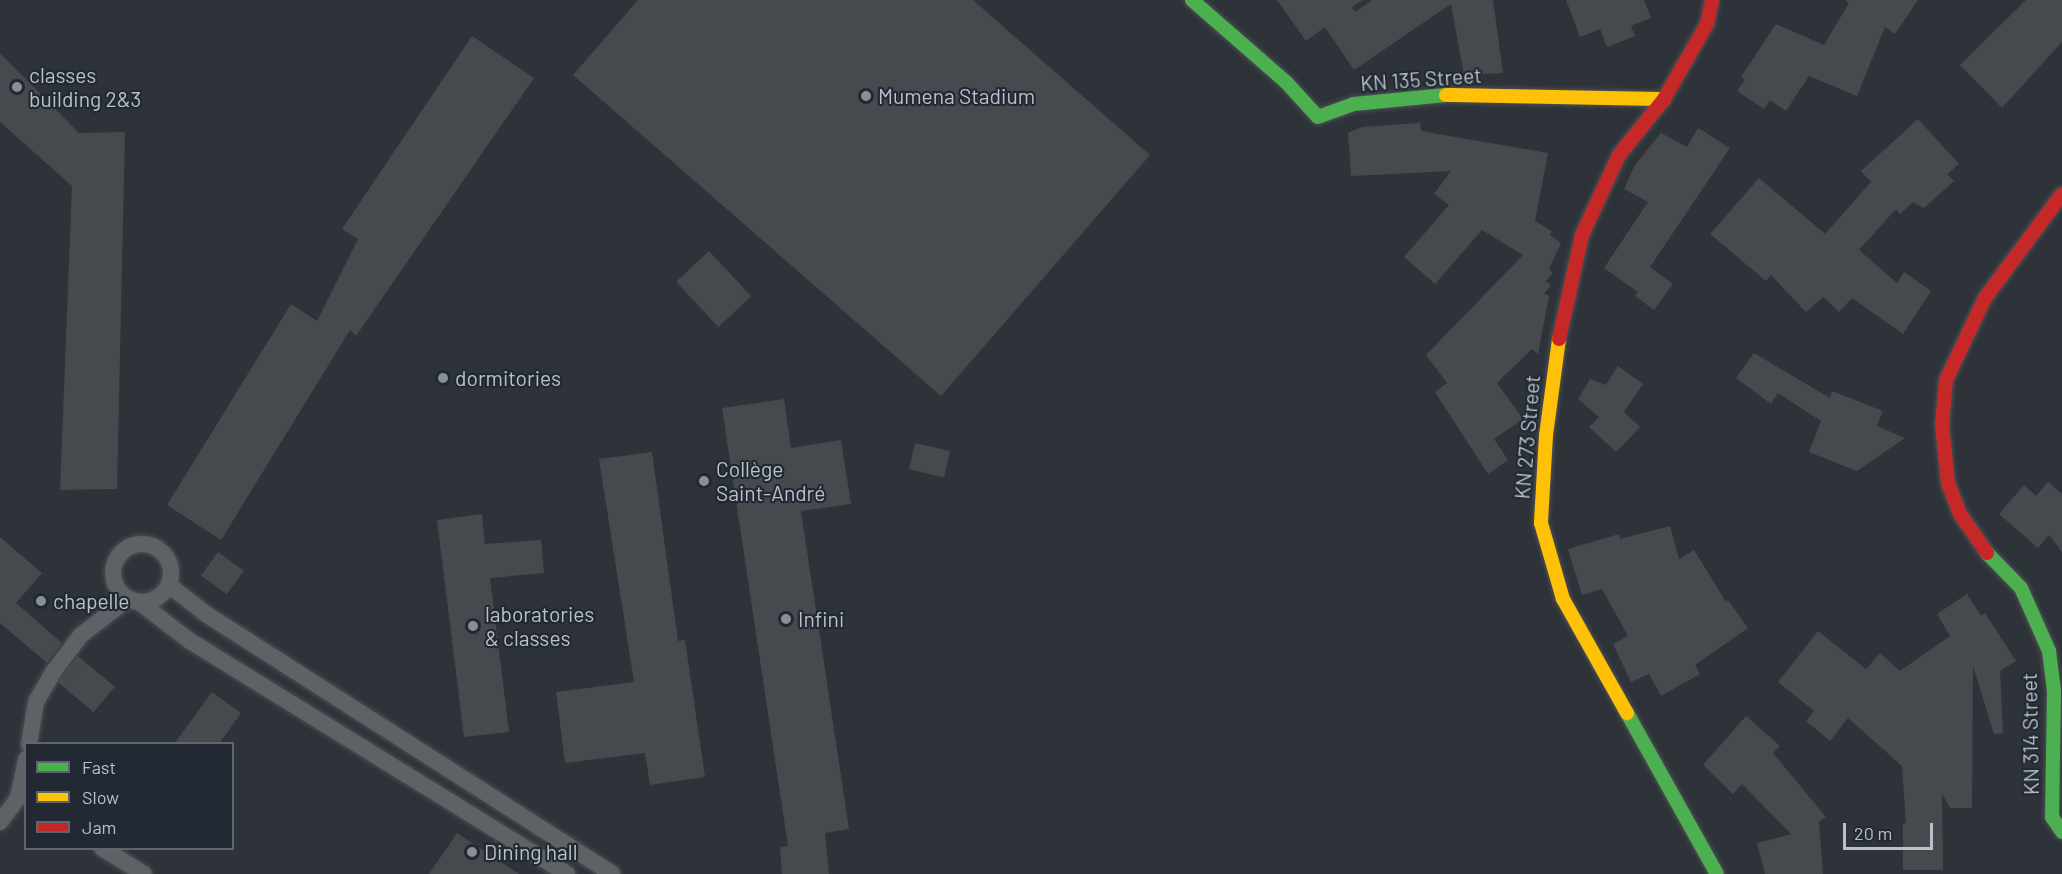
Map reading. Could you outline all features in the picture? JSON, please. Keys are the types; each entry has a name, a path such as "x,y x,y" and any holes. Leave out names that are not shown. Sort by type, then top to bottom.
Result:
{"street":[{"name":"KN 135 Street","path":"1192,0 1286,82 1318,117 1354,104 1454,94 1664,99"},
{"name":"KN 273 Street","path":"1712,0 1707,24 1664,99 1619,155 1582,235 1560,328 1546,435 1541,523 1563,599 1717,874"},
{"name":"KN 314 Street","path":"2062,194 1985,298 1946,380 1942,425 1948,483 1960,514 1980,545 2021,588 2049,651 2054,691 2052,818 2062,832"}],"lane":[{"path":"28,742 36,702 54,671 81,635 134,601 156,599 169,585 171,567 163,551 137,544 121,553 113,569 116,586 134,601 190,641 567,874"},
{"path":"169,585 206,614 612,874"},
{"path":"0,822 22,800 24,780"},
{"path":"104,850 144,874"}],"building":[{"path":"638,0 973,0 1150,155 941,396 573,75"},
{"path":"1277,0 1363,0 1352,7 1355,12 1372,0 1493,0 1503,73 1464,75 1451,4 1354,70 1325,27 1306,41"},
{"path":"1566,0 1644,0 1651,18 1631,26 1635,36 1607,47 1600,29 1580,37"},
{"path":"1845,0 1918,0 1895,34 1885,27 1857,96 1809,76 1786,111 1770,100 1764,109 1737,91 1745,80 1741,77 1776,24 1824,45 1849,3"},
{"path":"2026,0 2062,0 2062,42 2002,108 1960,65"},
{"path":"472,36 534,78 356,336 350,330 221,540 167,505 291,304 317,321 358,239 342,229"},
{"path":"0,53 79,133 125,132 117,489 60,490 72,186 0,122"},
{"path":"1918,119 1959,164 1947,174 1954,181 1924,208 1913,202 1900,214 1896,209 1859,250 1897,283 1904,272 1931,291 1903,334 1852,298 1839,312 1823,297 1806,312 1771,275 1766,281 1710,234 1759,178 1825,234 1871,182 1861,171"},
{"path":"1420,123 1421,131 1548,153 1535,221 1552,231 1550,235 1561,243 1549,269 1553,273 1546,281 1551,286 1544,293 1549,296 1538,354 1532,349 1497,383 1523,419 1494,439 1508,460 1488,474 1435,392 1447,383 1426,355 1523,255 1482,230 1435,284 1404,257 1449,205 1434,194 1451,171 1351,176 1348,133 1362,127"},
{"path":"1698,128 1730,148 1650,267 1673,284 1654,310 1635,296 1638,292 1604,268 1648,202 1624,189 1635,165 1661,133 1687,147"},
{"path":"709,251 751,296 718,327 676,282"},
{"path":"1754,353 1830,398 1832,391 1883,411 1877,426 1905,438 1857,471 1809,452 1821,421 1778,393 1771,404 1736,378"},
{"path":"1618,366 1643,384 1624,412 1640,427 1616,452 1589,427 1599,417 1578,399 1590,379 1606,385"},
{"name":"Infini","path":"784,399 791,448 841,440 851,504 801,511 849,829 825,833 829,874 782,874 780,847 788,846 722,408"},
{"path":"915,443 950,451 944,477 909,469"},
{"path":"652,452 678,641 685,640 705,777 650,785 645,753 565,763 556,692 634,682 599,459"},
{"path":"2048,482 2062,494 2062,552 2049,535 2038,548 1999,514 2024,485 2036,496"},
{"name":"laboratories & classes","path":"482,514 485,544 541,540 544,573 490,578 509,732 464,737 437,520"},
{"path":"1670,526 1679,559 1694,550 1726,602 1728,600 1748,628 1695,665 1700,674 1661,696 1649,674 1631,682 1613,644 1628,636 1602,589 1582,595 1568,549 1619,534 1620,539"},
{"path":"0,537 42,573 16,603 62,643 47,663 0,623"},
{"path":"218,552 244,571 227,594 201,575"},
{"path":"1967,594 1981,616 1985,613 2016,661 2000,671 2003,733 1994,734 1973,666 1972,808 1950,808 1942,794 1943,870 1903,870 1903,823 1906,823 1902,766 1848,718 1830,741 1806,721 1814,711 1778,682 1818,631 1866,669 1880,653 1900,671 1950,636 1937,614"},
{"path":"78,656 115,687 94,712 57,681"},
{"path":"212,692 241,713 220,742 175,742"},
{"path":"1746,716 1780,746 1773,753 1826,817 1819,822 1823,874 1765,874 1757,843 1791,834 1742,784 1733,794 1703,765"},
{"name":"Dining hall","path":"457,833 519,874 429,874"}],"traffic: fast":[{"path":"1192,0 1286,82 1318,117 1354,104 1446,95"},
{"path":"1987,553 2021,588 2049,651 2054,691 2052,817 2062,832"},
{"path":"1627,713 1717,874"}],"traffic: slow":[{"path":"1446,95 1664,99"},
{"path":"1559,339 1546,435 1541,523 1563,599 1627,713"}],"traffic: jam":[{"path":"1559,339 1582,235 1619,155 1664,99 1707,24 1712,0"},
{"path":"1987,553 1960,514 1948,483 1942,425 1946,380 1985,298 2062,194"}],"place":[{"name":"classes building 2&3","path":"17,87"},
{"name":"Mumena Stadium","path":"866,96"},
{"name":"dormitories","path":"443,378"},
{"name":"Collège Saint-André","path":"704,481"},
{"name":"chapelle","path":"41,601"},
{"name":"Infini","path":"786,619"},
{"name":"laboratories & classes","path":"473,626"},
{"name":"Dining hall","path":"472,852"}]}
